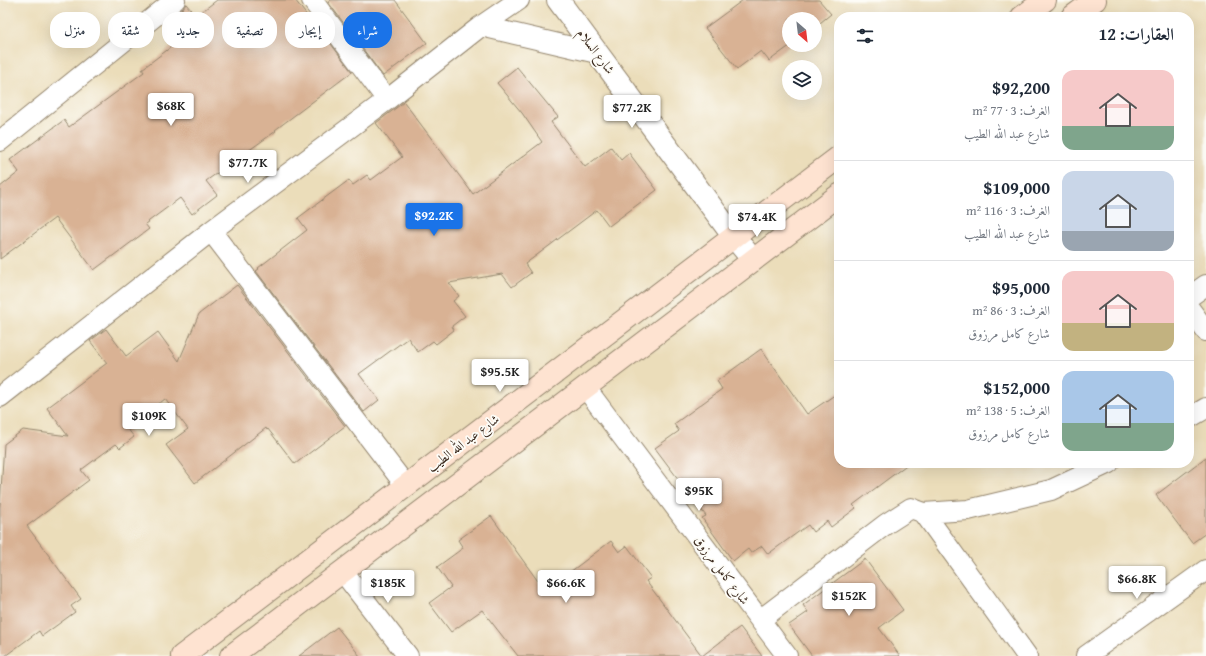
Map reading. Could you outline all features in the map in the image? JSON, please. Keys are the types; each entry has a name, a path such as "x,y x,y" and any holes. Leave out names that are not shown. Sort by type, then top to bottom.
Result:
{"main road":[{"path":"1029,12 1045,0"},
{"path":"1079,12 1095,0"},
{"name":"شارع عبد الله الطيب","path":"182,656 834,161"},
{"path":"231,656 834,199"}],"street":[{"path":"0,141 175,0"},
{"path":"312,0 387,100"},
{"path":"0,397 211,231 387,100 481,26 519,0"},
{"name":"شارع السلام","path":"558,0 734,237 753,260"},
{"path":"481,26 597,53"},
{"path":"211,231 406,486"},
{"path":"1194,294 1206,285"},
{"path":"1194,315 1206,331"},
{"name":"شارع كامل مرزوق","path":"585,388 787,656"},
{"path":"1194,415 1206,408"},
{"path":"760,620 886,524 911,508 924,513 968,510 1051,490 1098,468"},
{"path":"924,513 1027,656"},
{"path":"1086,656 1206,570"},
{"path":"343,572 408,656"}],"building":[{"path":"217,0 295,0 304,12 285,12 285,48 334,48 352,72 275,130 276,131 206,181 217,195 192,214 180,198 145,224 149,229 94,270 55,218 0,259 0,187 19,172 10,160 64,120 69,127 144,72 142,69 170,48 214,48 214,12 201,12"},
{"path":"331,0 395,0 427,43 383,76 362,48 392,48 392,12 343,12 343,22 328,2"},
{"path":"743,0 819,0 831,14 822,21 822,12 782,12 782,52 769,61 761,51 737,69 705,28"},
{"path":"186,4 193,12 179,12 182,9"},
{"path":"517,67 558,117 551,122 585,167 611,147 621,160 629,153 657,190 609,226 597,210 525,264 531,273 512,287 502,274 449,283 459,296 453,301 465,316 452,326 454,330 436,344 433,341 418,352 408,338 359,374 379,400 364,412 256,271 307,230 298,218 349,180 353,185 367,175 371,180 402,157 376,123 404,102 473,194 542,142 522,113 497,83"},
{"path":"237,285 345,426 295,464 266,428 195,483 166,445 188,429 165,399 127,428 134,437 120,448 116,444 81,470 89,480 27,526 81,599 71,606 75,612 42,636 39,631 5,656 0,656 0,506 4,444 23,430 68,436 47,408 107,363 90,341 106,329 126,356 158,332 179,361 199,314"},
{"path":"761,349 807,414 834,395 834,468 902,468 853,505 856,508 831,527 827,521 813,532 808,525 768,554 762,546 751,553 748,549 733,561 702,518 706,516 655,448 679,431 674,424 722,389 717,381"},
{"path":"1206,457 1206,533 1192,543 1156,495 1192,468 1194,468 1194,466"},
{"path":"491,516 545,591 611,541 619,552 627,546 651,578 646,581 702,656 518,656 482,610 451,632 429,603 451,587 437,567 463,548 458,540"},
{"path":"865,559 903,610 879,628 900,656 812,656 789,625 808,612 803,605"},
{"path":"337,627 360,656 299,656"},
{"path":"740,627 762,656 702,656"}]}
